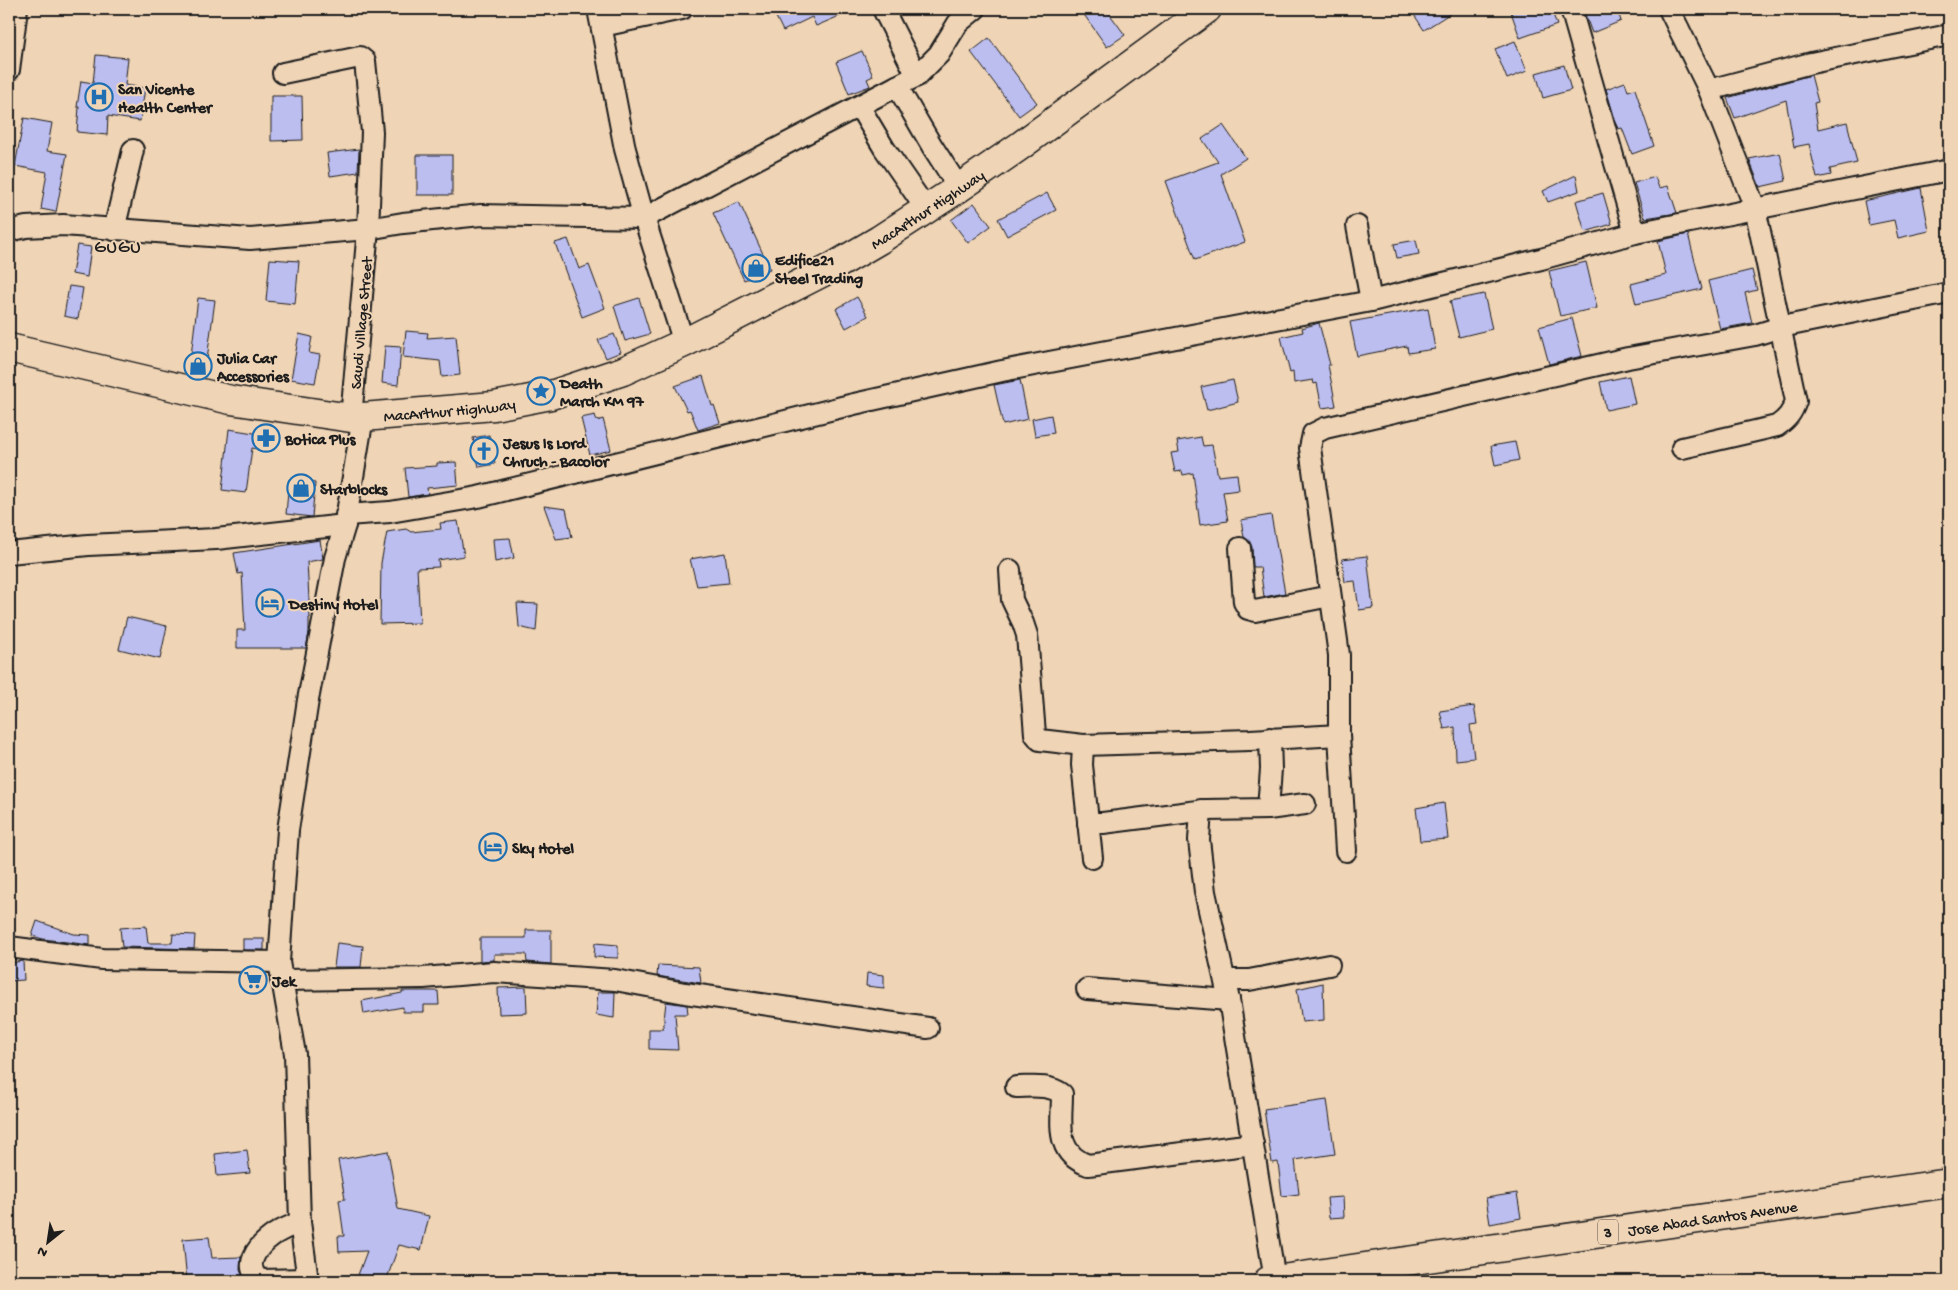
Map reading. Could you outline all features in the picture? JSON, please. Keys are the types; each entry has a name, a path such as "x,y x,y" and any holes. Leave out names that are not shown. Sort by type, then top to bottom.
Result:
{"main road":[{"name":"MacArthur Highway","path":"9,348 230,400 357,418 494,406 551,394 623,371 684,343 831,268 879,240 959,188 1207,9"},
{"name":"Jose Abad Santos Avenue","path":"1271,1281 1949,1182"}],"street":[{"path":"9,70 17,9"},
{"path":"682,9 600,18 625,149 644,218 684,343"},
{"path":"884,9 917,76"},
{"path":"9,231 26,226 63,225 250,239 368,229 403,223 481,215 644,218 917,76 939,54 958,23 975,9"},
{"path":"1571,9 1635,233"},
{"path":"1669,9 1709,90 1755,208 1796,401 1792,413 1777,426 1682,448"},
{"path":"1709,90 1810,64 1949,35"},
{"name":"Saudi Village Street","path":"283,73 360,57 365,61 372,132 357,418 345,520 317,651 288,830 280,971 295,1054 300,1222 308,1280"},
{"path":"897,86 959,188"},
{"path":"859,106 884,148 926,209"},
{"path":"114,230 133,150"},
{"path":"9,553 88,545 216,539 345,520 478,497 854,404 993,373 1371,301 1541,259 1635,233 1949,170"},
{"path":"1357,226 1371,301"},
{"path":"1346,851 1339,735 1339,655 1310,448 1313,434 1325,428 1628,358 1755,335 1781,327 1949,293"},
{"path":"1240,548 1244,602 1248,609 1256,610 1330,596"},
{"path":"1010,570 1012,600 1023,623 1026,635 1035,734 1040,740 1083,745 1339,735"},
{"path":"1268,809 1271,769 1270,738"},
{"path":"1083,745 1082,765 1092,858"},
{"path":"1088,823 1103,823 1201,810 1268,809 1305,804"},
{"path":"1201,810 1199,840 1205,892 1229,1000 1253,1144 1271,1281"},
{"path":"9,947 102,959 280,971 423,978 494,972 615,980 928,1028"},
{"path":"1225,980 1249,980 1329,965"},
{"path":"1087,989 1229,1000"},
{"path":"1016,1087 1040,1086 1056,1090 1062,1094 1063,1144 1070,1156 1088,1165 1253,1144"},
{"path":"300,1222 272,1236 256,1252 251,1265 253,1275 260,1280 308,1280"}],"building":[{"path":"772,9 856,9 816,26 812,17 783,31"},
{"path":"1080,9 1106,9 1125,35 1107,47"},
{"path":"1420,9 1457,9 1424,30 1413,13"},
{"path":"1510,9 1551,9 1557,25 1520,38"},
{"path":"1583,9 1617,9 1621,21 1592,33"},
{"path":"989,38 1037,103 1019,116 971,52"},
{"path":"1515,41 1527,71 1507,79 1495,49"},
{"path":"862,51 873,76 867,79 870,86 849,94 836,62"},
{"path":"96,55 128,58 125,85 145,88 140,121 108,116 107,135 77,132 79,107 77,107 81,81 93,83"},
{"path":"1564,65 1571,90 1543,98 1536,73"},
{"path":"1811,75 1818,102 1814,103 1818,129 1847,122 1857,163 1830,169 1831,175 1817,178 1809,144 1794,147 1786,100 1735,118 1727,98"},
{"path":"1625,82 1628,91 1635,89 1654,146 1632,154 1622,128 1618,129 1606,89"},
{"path":"271,96 302,96 303,140 271,141"},
{"path":"24,118 52,123 47,151 67,154 56,212 41,209 47,172 15,166"},
{"path":"1223,125 1246,158 1221,174 1245,242 1195,260 1166,181 1218,162 1202,139"},
{"path":"359,149 358,172 330,176 327,153"},
{"path":"1780,153 1786,181 1760,187 1749,159"},
{"path":"417,155 452,155 452,195 417,195"},
{"path":"1576,175 1579,191 1548,202 1543,191"},
{"path":"1655,177 1659,188 1668,186 1677,213 1645,218 1634,183"},
{"path":"1921,188 1929,231 1898,238 1894,220 1869,225 1864,201"},
{"path":"1047,193 1056,210 1007,236 998,219"},
{"path":"1603,193 1612,224 1585,232 1576,201"},
{"path":"739,202 770,269 744,280 713,213"},
{"path":"974,203 991,226 968,243 951,220"},
{"path":"1688,234 1702,289 1636,304 1631,284 1666,275 1658,241"},
{"path":"568,239 579,269 589,265 605,308 582,317 555,243"},
{"path":"1416,240 1419,254 1397,258 1394,244"},
{"path":"77,245 91,247 87,277 72,274"},
{"path":"270,259 299,261 295,304 266,301"},
{"path":"1586,262 1597,308 1560,316 1549,271"},
{"path":"1752,270 1757,290 1745,293 1752,323 1720,329 1708,281"},
{"path":"69,286 83,288 78,319 64,316"},
{"path":"1484,294 1492,329 1459,337 1450,301"},
{"path":"857,297 868,316 846,328 836,309"},
{"path":"198,298 215,300 205,374 189,372"},
{"path":"639,298 650,334 625,341 614,306"},
{"path":"1428,308 1435,349 1408,353 1407,346 1357,356 1350,322"},
{"path":"1572,318 1582,356 1549,364 1539,327"},
{"path":"1319,323 1330,365 1328,365 1336,406 1322,408 1317,383 1314,384 1313,380 1294,383 1293,372 1290,373 1281,337 1303,332 1302,328"},
{"path":"406,331 428,333 427,338 456,336 460,375 442,377 440,361 403,357"},
{"path":"299,334 312,337 309,353 320,355 315,383 291,379"},
{"path":"614,334 621,352 606,358 598,340"},
{"path":"385,346 401,347 398,385 382,383"},
{"path":"703,376 712,406 714,405 720,423 698,430 690,410 687,411 675,386"},
{"path":"1629,376 1635,404 1606,410 1600,382"},
{"path":"1020,380 1028,419 1003,425 994,385"},
{"path":"1233,380 1238,402 1207,410 1201,387"},
{"path":"595,415 597,421 603,419 611,450 590,455 581,418"},
{"path":"1051,415 1054,433 1035,436 1032,419"},
{"path":"229,429 272,436 270,451 252,448 246,493 222,490"},
{"name":"Jesus Is Lord Chruch - Bacolor","path":"489,435 495,464 479,467 473,438"},
{"path":"1201,437 1203,446 1212,445 1218,476 1237,474 1239,490 1223,492 1228,521 1200,525 1193,473 1183,475 1182,471 1175,472 1171,453 1179,452 1177,441"},
{"path":"1515,442 1519,460 1495,465 1491,446"},
{"path":"456,462 458,485 427,488 428,494 408,497 405,468 437,466 437,463"},
{"path":"289,480 315,483 312,517 286,514"},
{"path":"544,506 566,509 572,537 556,539"},
{"path":"1271,515 1285,593 1264,597 1260,567 1253,567 1252,547 1244,537 1241,520"},
{"path":"458,521 464,556 438,560 439,567 417,568 420,623 380,624 381,563 387,532 406,529 411,532 441,529 440,523"},
{"path":"510,538 514,558 495,562 493,539"},
{"path":"320,540 323,559 307,562 310,618 306,648 237,648 237,630 245,630 242,573 238,574 234,553"},
{"path":"725,553 729,583 697,586 690,559"},
{"path":"1367,556 1373,608 1359,610 1355,581 1345,582 1342,559"},
{"path":"517,603 538,604 536,631 519,627"},
{"path":"127,617 167,626 160,659 119,649"},
{"path":"1474,706 1477,724 1470,725 1474,758 1456,760 1455,727 1444,729 1440,711"},
{"path":"1444,803 1448,839 1420,841 1416,808"},
{"path":"37,921 74,934 90,935 90,945 32,936"},
{"path":"146,926 148,943 172,943 173,934 195,935 194,949 122,947 120,928"},
{"path":"526,930 551,930 551,964 527,962 526,954 494,954 494,960 480,961 480,938 526,938"},
{"path":"243,939 264,939 264,950 243,950"},
{"path":"337,943 363,946 361,967 334,967"},
{"path":"595,943 618,945 618,958 594,957"},
{"path":"23,961 24,980 9,981 9,963"},
{"path":"658,965 699,967 701,983 657,976"},
{"path":"247,973 262,974 263,984 248,985"},
{"path":"867,973 884,975 884,988 866,986"},
{"path":"1323,983 1324,1020 1302,1022 1297,989"},
{"path":"526,987 527,1013 499,1014 498,988"},
{"path":"402,991 438,991 439,1005 424,1005 424,1012 403,1012 403,1007 364,1014 362,1001 402,993"},
{"path":"598,992 615,992 614,1018 596,1015"},
{"path":"666,1002 687,1005 688,1014 675,1014 678,1050 649,1049 649,1029 663,1029"},
{"path":"1327,1100 1335,1154 1295,1160 1299,1194 1282,1196 1278,1162 1272,1163 1264,1109"},
{"path":"247,1150 250,1173 217,1176 215,1154"},
{"path":"388,1151 398,1209 429,1216 421,1250 399,1245 386,1281 375,1281 358,1275 367,1251 339,1252 338,1236 344,1236 339,1200 345,1199 338,1160"},
{"path":"1517,1193 1521,1218 1490,1224 1486,1198"},
{"path":"1343,1197 1344,1217 1329,1218 1327,1198"},
{"path":"209,1237 212,1258 241,1257 240,1270 245,1281 187,1281 183,1239"}],"place":[{"name":"San Vicente Health Center","path":"99,97"},
{"name":"Edifice21 Steel Trading","path":"756,268"},
{"name":"Julia Car Accessories","path":"198,366"},
{"name":"Death March KM 97","path":"541,391"},
{"name":"Botica Plus","path":"266,438"},
{"name":"Jesus Is Lord Chruch - Bacolor","path":"484,451"},
{"name":"Starblocks","path":"301,488"},
{"name":"Destiny Hotel","path":"270,603"},
{"name":"Sky Hotel","path":"493,847"},
{"name":"Jek","path":"253,980"}],"district":[{"name":"GUGU","path":"118,246"}]}
